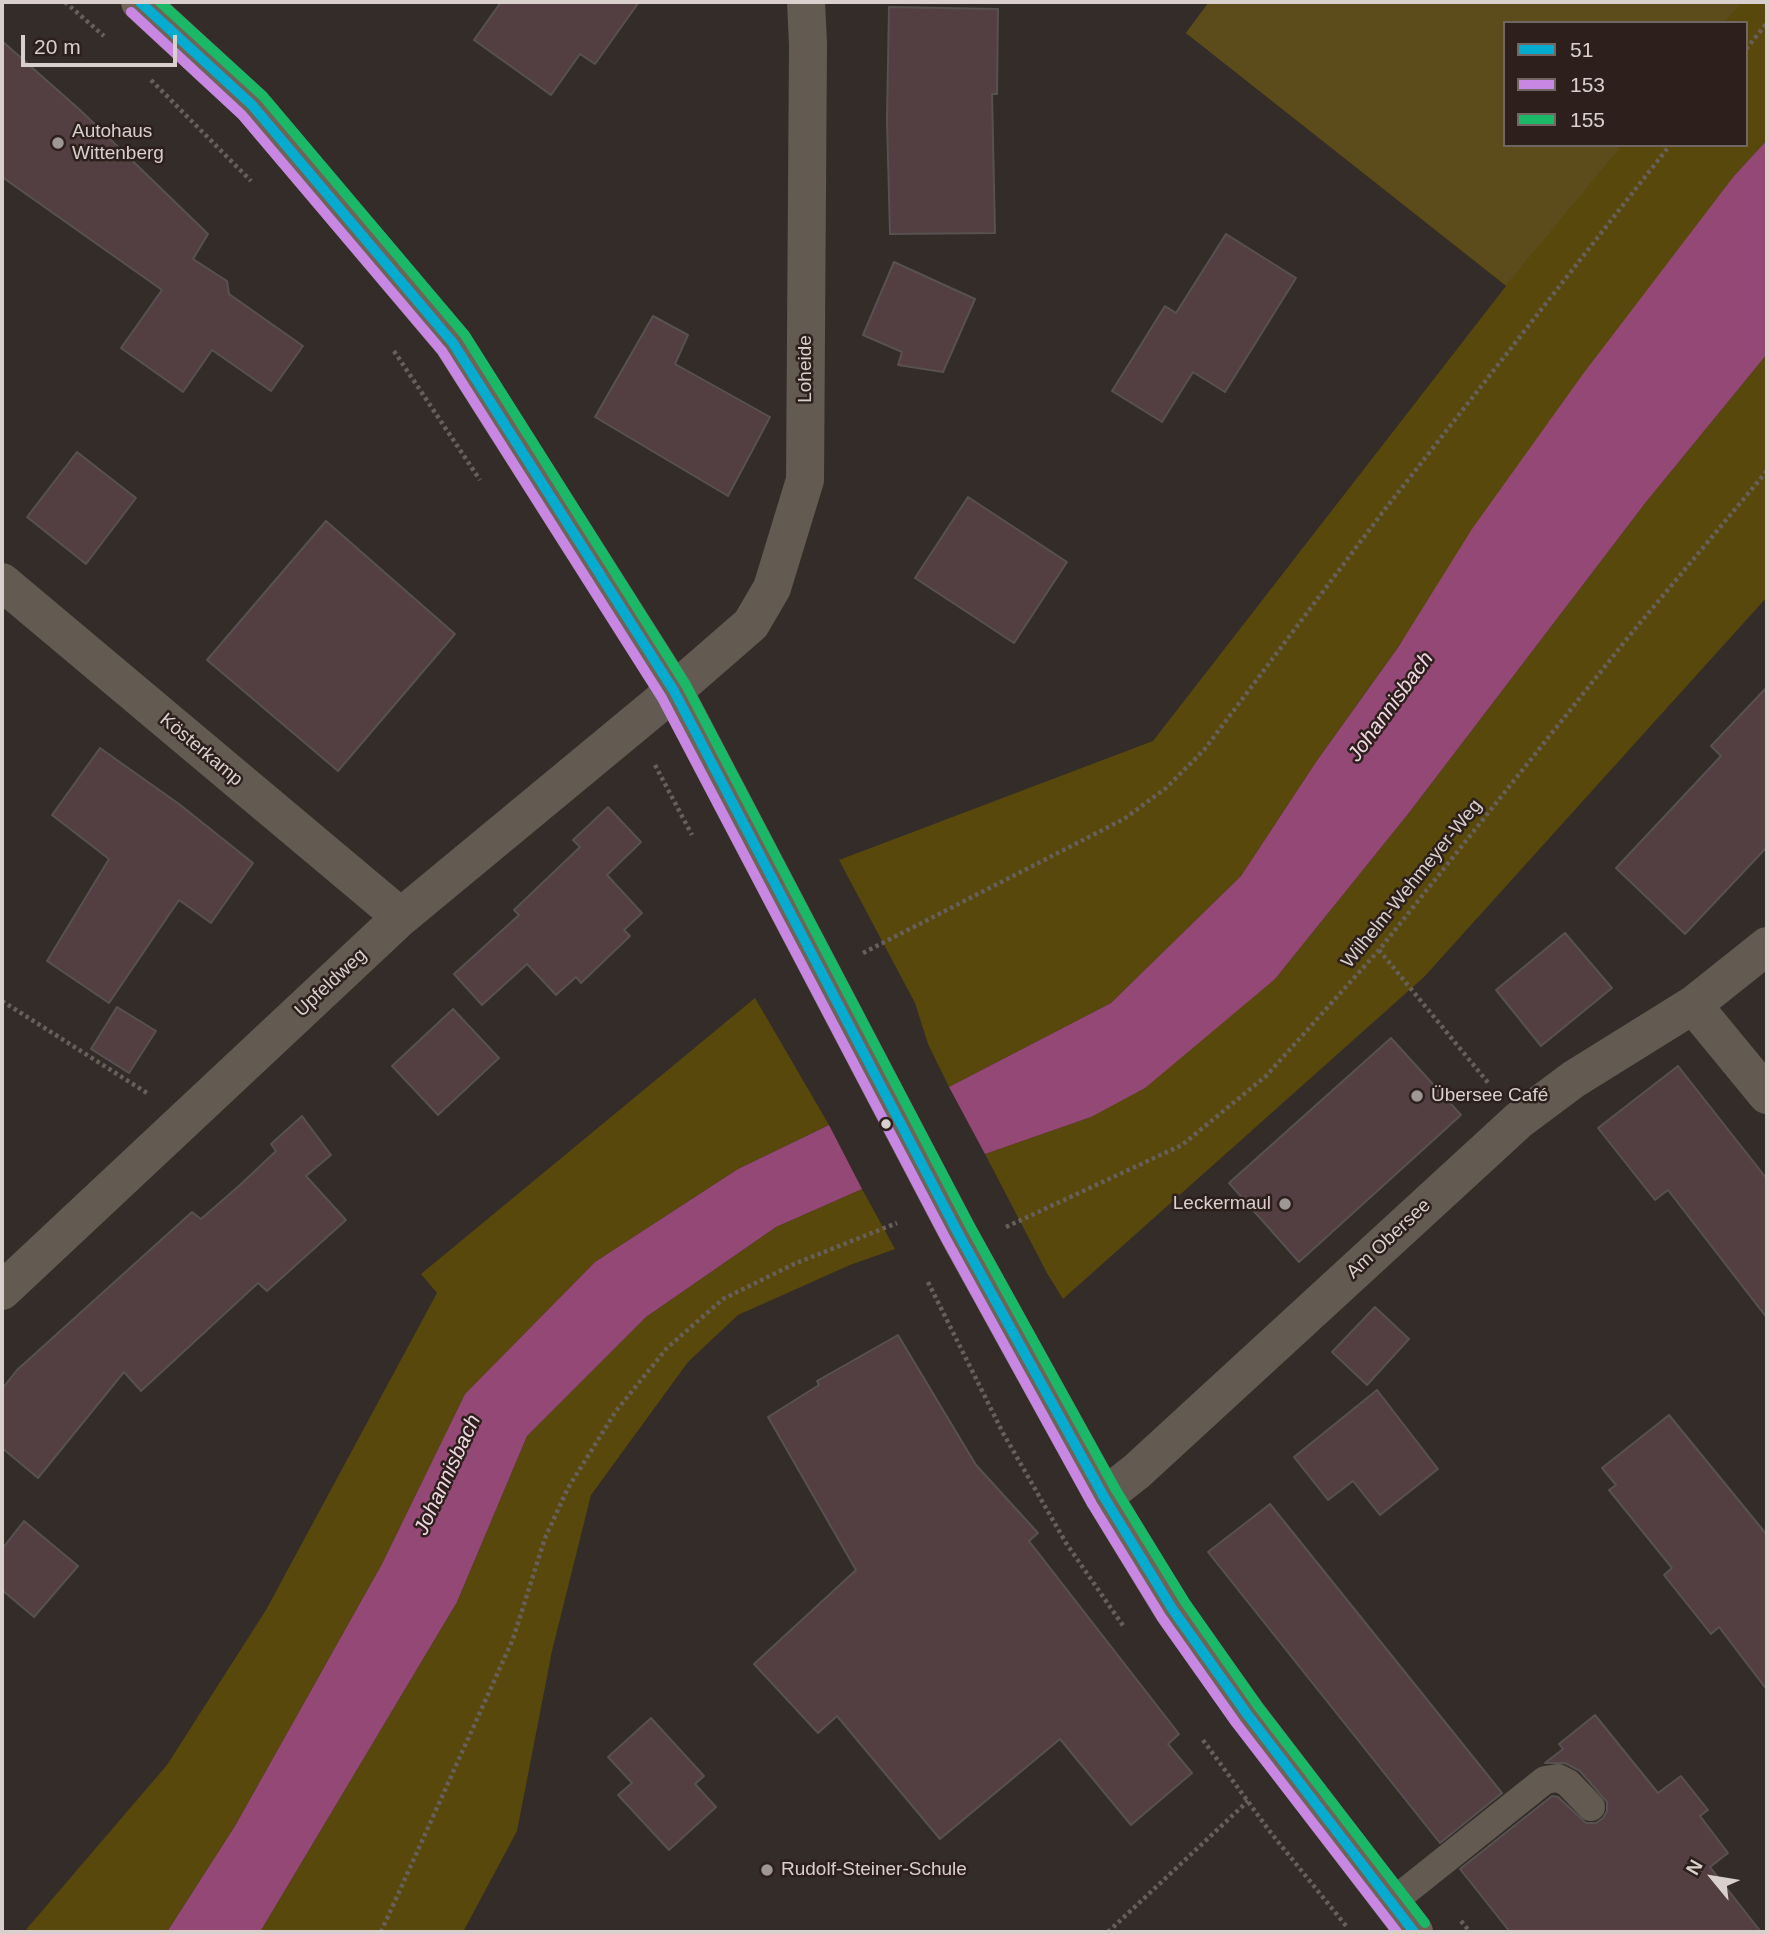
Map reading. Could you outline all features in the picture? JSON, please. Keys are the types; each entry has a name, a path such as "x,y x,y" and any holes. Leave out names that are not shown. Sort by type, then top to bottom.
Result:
{"main road":[{"path":"140,2 252,104 453,344 674,691 958,1233 1104,1497 1173,1610 1247,1714 1403,1918"}],"street":[{"name":"Loheide","path":"674,691 751,624 772,588 805,480 806,2"},
{"name":"Kösterkamp","path":"2,582 401,917"},
{"name":"Upfeldweg","path":"2,1291 401,917 674,691"},
{"name":"Am Obersee","path":"1104,1497 1137,1471 1519,1120 1574,1079 1693,1005 1767,946"},
{"path":"1693,1005 1767,1095"}],"lane":[{"path":"1403,1918 1425,1876 1545,1780 1559,1777 1591,1807"}],"path":[{"path":"65,2 105,36"},
{"path":"1748,47 1767,23"},
{"path":"143,72 254,185"},
{"path":"863,953 1124,818 1166,788 1204,750 1382,513 1668,147"},
{"path":"390,346 407,367 483,484"},
{"name":"Wilhelm-Wehmeyer-Weg","path":"1011,1239 1005,1227 1182,1145 1266,1076 1379,950 1630,635 1767,471"},
{"path":"633,725 696,841"},
{"path":"1379,950 1519,1120"},
{"path":"2,1001 186,1118"},
{"path":"381,1932 513,1639 545,1538 568,1488 616,1411 667,1348 723,1299 794,1264 897,1223"},
{"path":"1108,1932 1248,1801"},
{"path":"1425,1876 1470,1932"}],"shaded area":[{"path":"1209,2 1767,2 1767,140 1734,176 1316,762 1241,876 1111,1003 949,1087 928,1044 915,1003 839,860 1153,741 1506,286 1186,33"},
{"path":"1209,2 1741,2 1726,21 1503,21 1503,147 1620,147 1506,285 1186,33"},
{"path":"1767,354 1767,597 1424,977 1063,1299 985,1154 1091,1117 1275,979 1408,814 1646,502"},
{"path":"755,998 829,1125 738,1169 595,1262 465,1394 382,1564 235,1826 167,1932 24,1932 167,1765 266,1610 437,1293 421,1274"},
{"path":"862,1189 895,1249 850,1265 738,1315 688,1362 591,1495 552,1651 517,1831 463,1932 260,1932 457,1602 527,1436 646,1317 776,1227"}],"water":[{"name":"Johannisbach","path":"1767,140 1767,354 1646,502 1408,814 1275,979 1145,1088 1091,1117 985,1154 949,1087 1111,1003 1241,876 1316,762 1399,646 1472,529 1583,374 1734,176"},
{"name":"Johannisbach","path":"829,1125 862,1189 776,1227 646,1317 527,1436 457,1602 260,1932 167,1932 235,1826 382,1564 465,1394 595,1262 738,1169"}],"building":[{"path":"501,2 639,2 595,64 580,54 551,95 474,40"},
{"path":"889,7 998,9 997,94 992,94 995,233 890,234 887,120"},
{"name":"Autohaus Wittenberg","path":"2,41 80,110 208,234 193,259 227,281 229,294 303,346 271,391 212,350 183,392 121,348 162,290 2,177"},
{"path":"1226,234 1296,278 1225,392 1193,372 1162,422 1112,391 1165,306 1176,313"},
{"path":"894,262 975,299 943,372 898,365 902,352 863,335"},
{"path":"653,316 688,335 675,364 770,417 728,496 595,417"},
{"path":"77,452 136,498 86,564 27,517"},
{"path":"968,497 1067,562 1014,643 915,578"},
{"path":"326,521 455,634 338,771 207,660"},
{"path":"1767,687 1767,847 1685,934 1616,868 1721,756 1711,746"},
{"path":"100,748 179,804 253,863 211,923 179,900 109,1003 47,961 109,859 52,815"},
{"path":"608,807 641,842 607,875 642,913 624,930 630,936 581,983 576,977 556,995 527,964 482,1005 454,974 519,915 514,910 580,847 573,840"},
{"path":"1565,933 1612,988 1541,1046 1496,990"},
{"path":"117,1007 156,1031 129,1073 91,1049"},
{"path":"453,1009 499,1058 438,1115 392,1066"},
{"path":"1391,1038 1461,1115 1299,1262 1229,1183"},
{"path":"1678,1066 1767,1179 1767,1318 1668,1190 1655,1200 1598,1128"},
{"path":"302,1116 331,1155 306,1176 346,1220 267,1291 258,1283 141,1391 124,1372 38,1478 2,1448 2,1389 17,1370 192,1212 201,1219 240,1185 276,1151 271,1144"},
{"path":"1375,1307 1409,1339 1367,1385 1332,1352"},
{"path":"898,1335 976,1465 1038,1533 1029,1541 1179,1734 1168,1744 1192,1773 1131,1825 1060,1739 940,1839 837,1716 818,1733 754,1664 856,1570 768,1417 819,1385 817,1381"},
{"path":"1377,1390 1438,1469 1380,1515 1353,1481 1328,1500 1294,1457"},
{"path":"1669,1415 1767,1535 1767,1690 1719,1627 1711,1634 1664,1575 1672,1568 1609,1490 1616,1485 1602,1468"},
{"path":"1270,1504 1502,1793 1440,1843 1208,1552"},
{"path":"24,1521 78,1566 34,1617 2,1590 2,1549"},
{"path":"1595,1715 1658,1793 1681,1776 1708,1810 1700,1816 1728,1853 1710,1867 1761,1932 1510,1932 1460,1869 1552,1796 1558,1797 1586,1823 1596,1823 1603,1818 1607,1811 1607,1802 1580,1771 1565,1763 1545,1763 1563,1749 1559,1744"},
{"path":"651,1718 704,1776 695,1784 716,1807 669,1850 618,1795 632,1783 608,1757"}],"transit line":[{"name":"51","path":"140,2 252,105 453,343 674,691 958,1233 1104,1497 1173,1610 1247,1714 1414,1932"},
{"name":"155","path":"160,2 263,96 465,335 686,685 970,1226 1116,1490 1185,1602 1258,1706 1425,1923"},
{"name":"153","path":"131,12 242,115 442,351 662,698 946,1239 1092,1504 1162,1618 1236,1723 1397,1932"}],"place":[{"name":"Autohaus Wittenberg","path":"58,143"},
{"name":"Übersee Café","path":"1417,1096"},
{"name":"Leckermaul","path":"1285,1204"},
{"name":"Rudolf-Steiner-Schule","path":"767,1870"}]}
